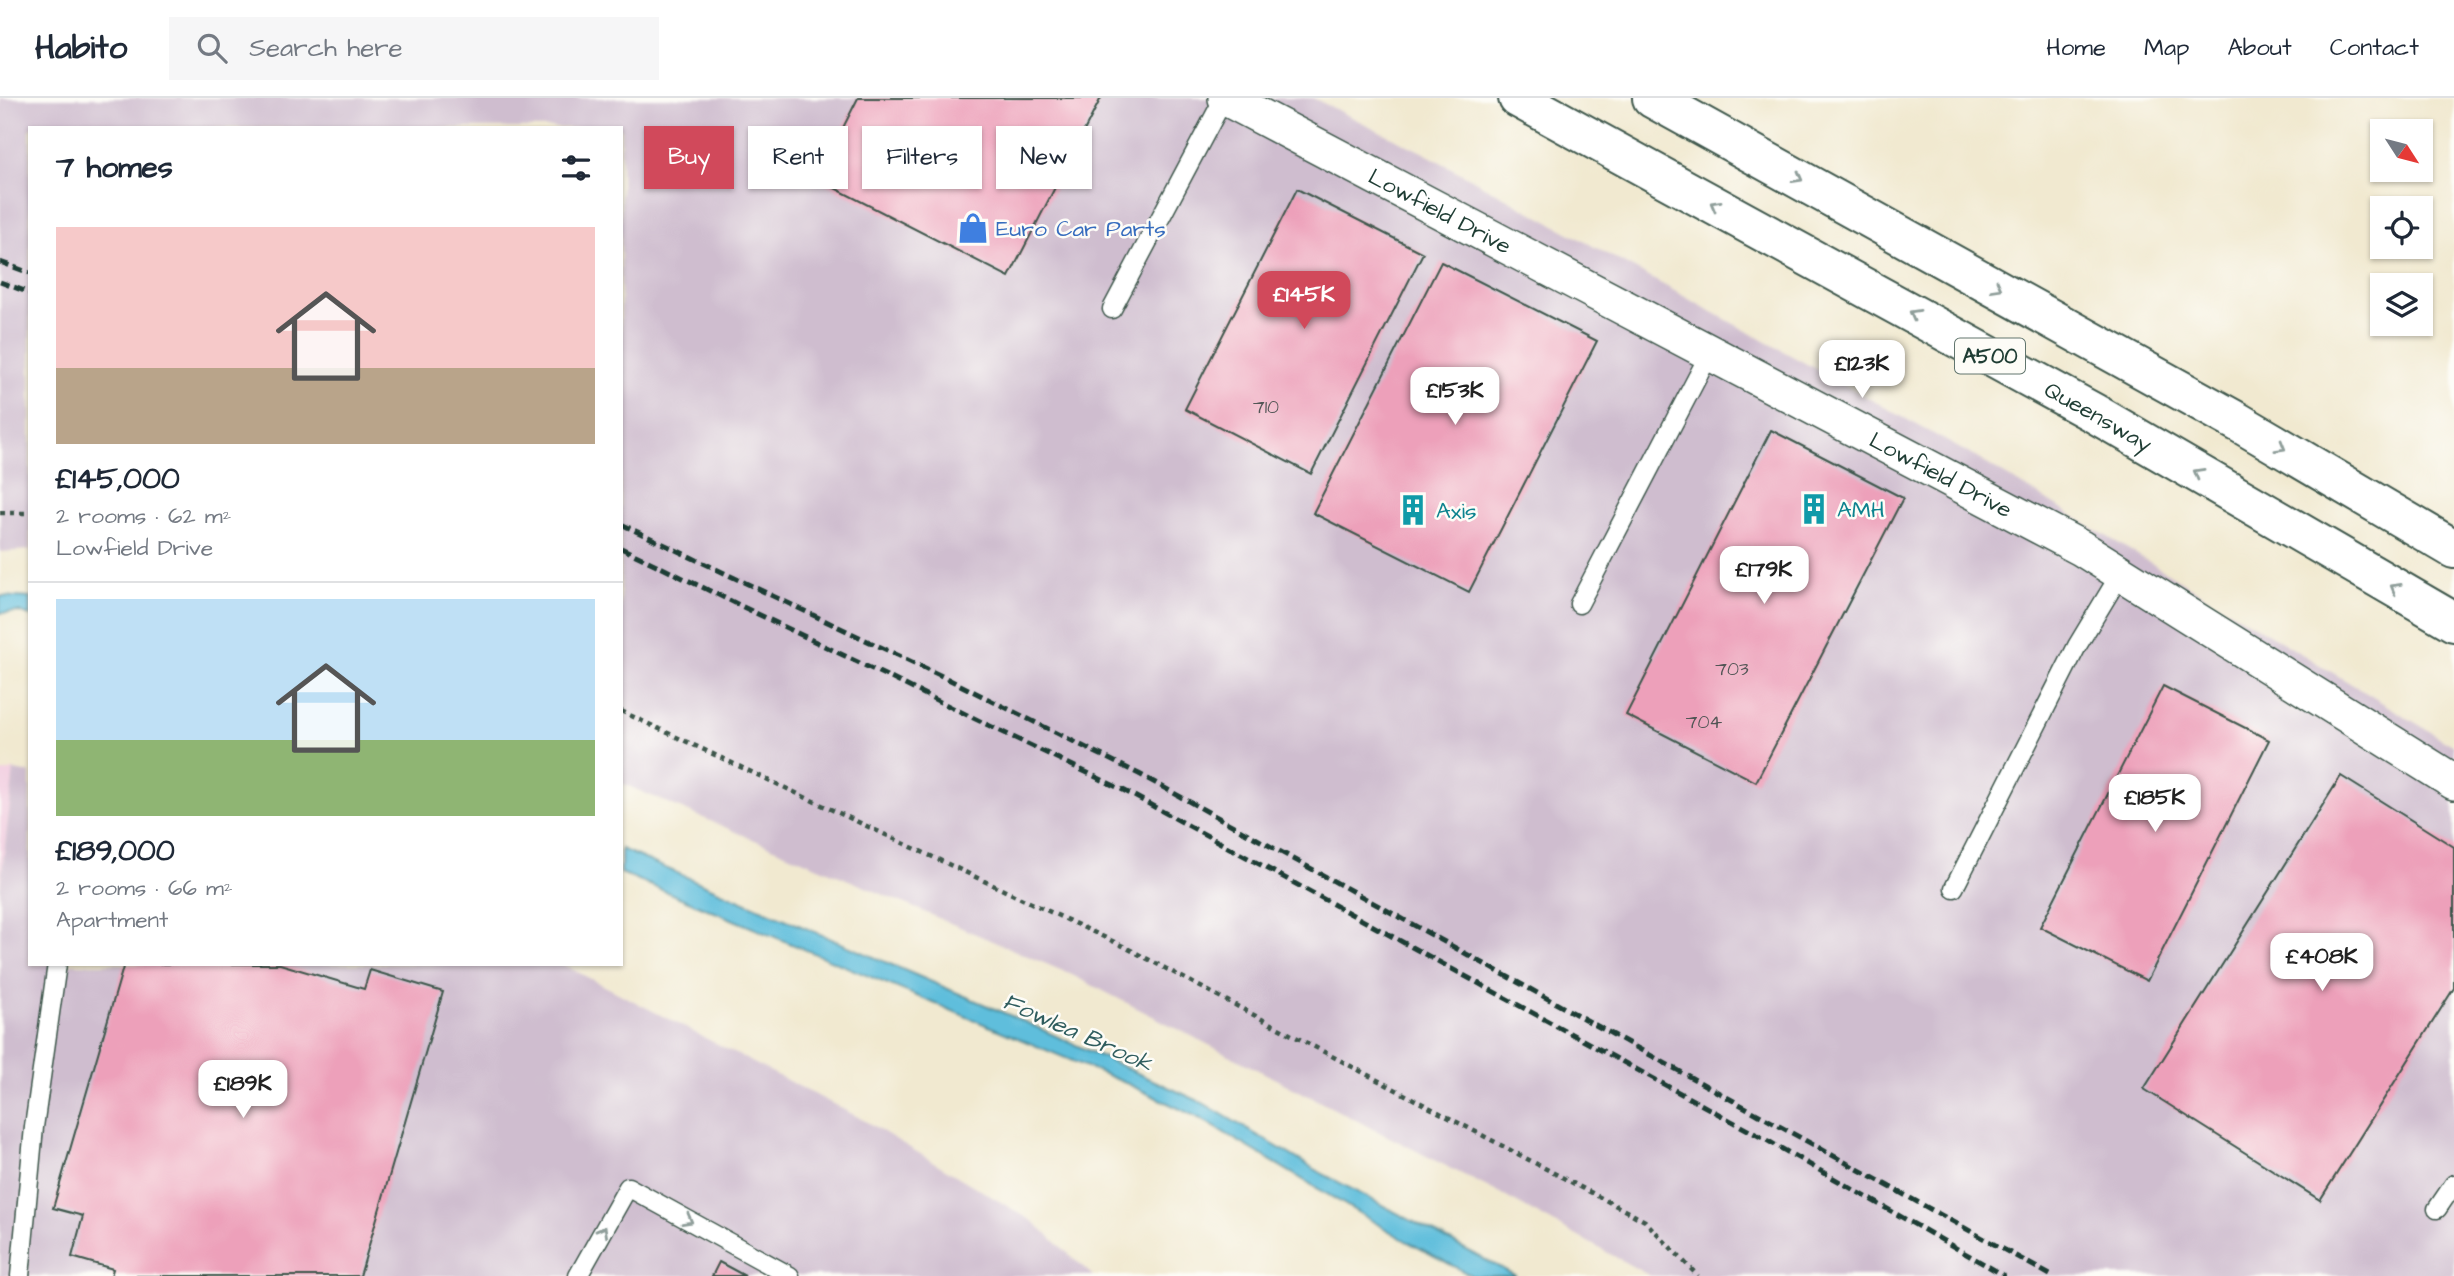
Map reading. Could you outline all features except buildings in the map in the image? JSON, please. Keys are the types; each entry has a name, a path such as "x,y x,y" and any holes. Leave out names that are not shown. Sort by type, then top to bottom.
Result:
{"highway":[{"name":"Queensway","path":"1518,98 2094,413 2454,622"},
{"name":"A500","path":"1652,98 2238,422 2454,549"}],"street":[{"name":"Lowfield Drive","path":"1225,98 1711,351 2068,542 2454,782"}],"lane":[{"path":"1112,309 1225,98"},
{"path":"1579,604 1711,351"},
{"path":"1954,888 2077,646 2121,573"},
{"path":"20,1276 34,1127 57,966"},
{"path":"2437,1209 2454,1184"},
{"path":"578,1276 628,1186 790,1276"}],"path":[{"path":"0,513 28,513"},
{"path":"623,712 1148,959 1645,1221 1698,1276"}],"shaded area":[{"path":"0,98 1313,98 1426,154 1977,458 2454,746 2454,1276 1650,1276 1497,1192 1072,975 623,784 623,126 28,126 28,550 0,552"},
{"path":"14,770 0,888 0,773"},
{"path":"14,770 28,773 28,966 566,966 860,1118 1034,1222 1093,1276 0,1276 0,888"}],"water":[{"path":"0,596 28,598 28,615 19,612 0,613"},
{"path":"623,850 1023,1021 1201,1102 1323,1174 1516,1276 1472,1276 1406,1241 1201,1119 1128,1084 623,874"}],"railway":[{"path":"0,262 28,272"},
{"path":"0,282 28,292"},
{"path":"623,525 948,679 1139,774 2052,1276"},
{"path":"623,549 1125,791 1770,1142 2005,1276"}],"place":[{"name":"Euro Car Parts","path":"973,228"},
{"name":"AMH","path":"1814,509"},
{"name":"Axis","path":"1413,510"}],"water label":[{"name":"Fowlea Brook","path":"1078,1032"}]}
